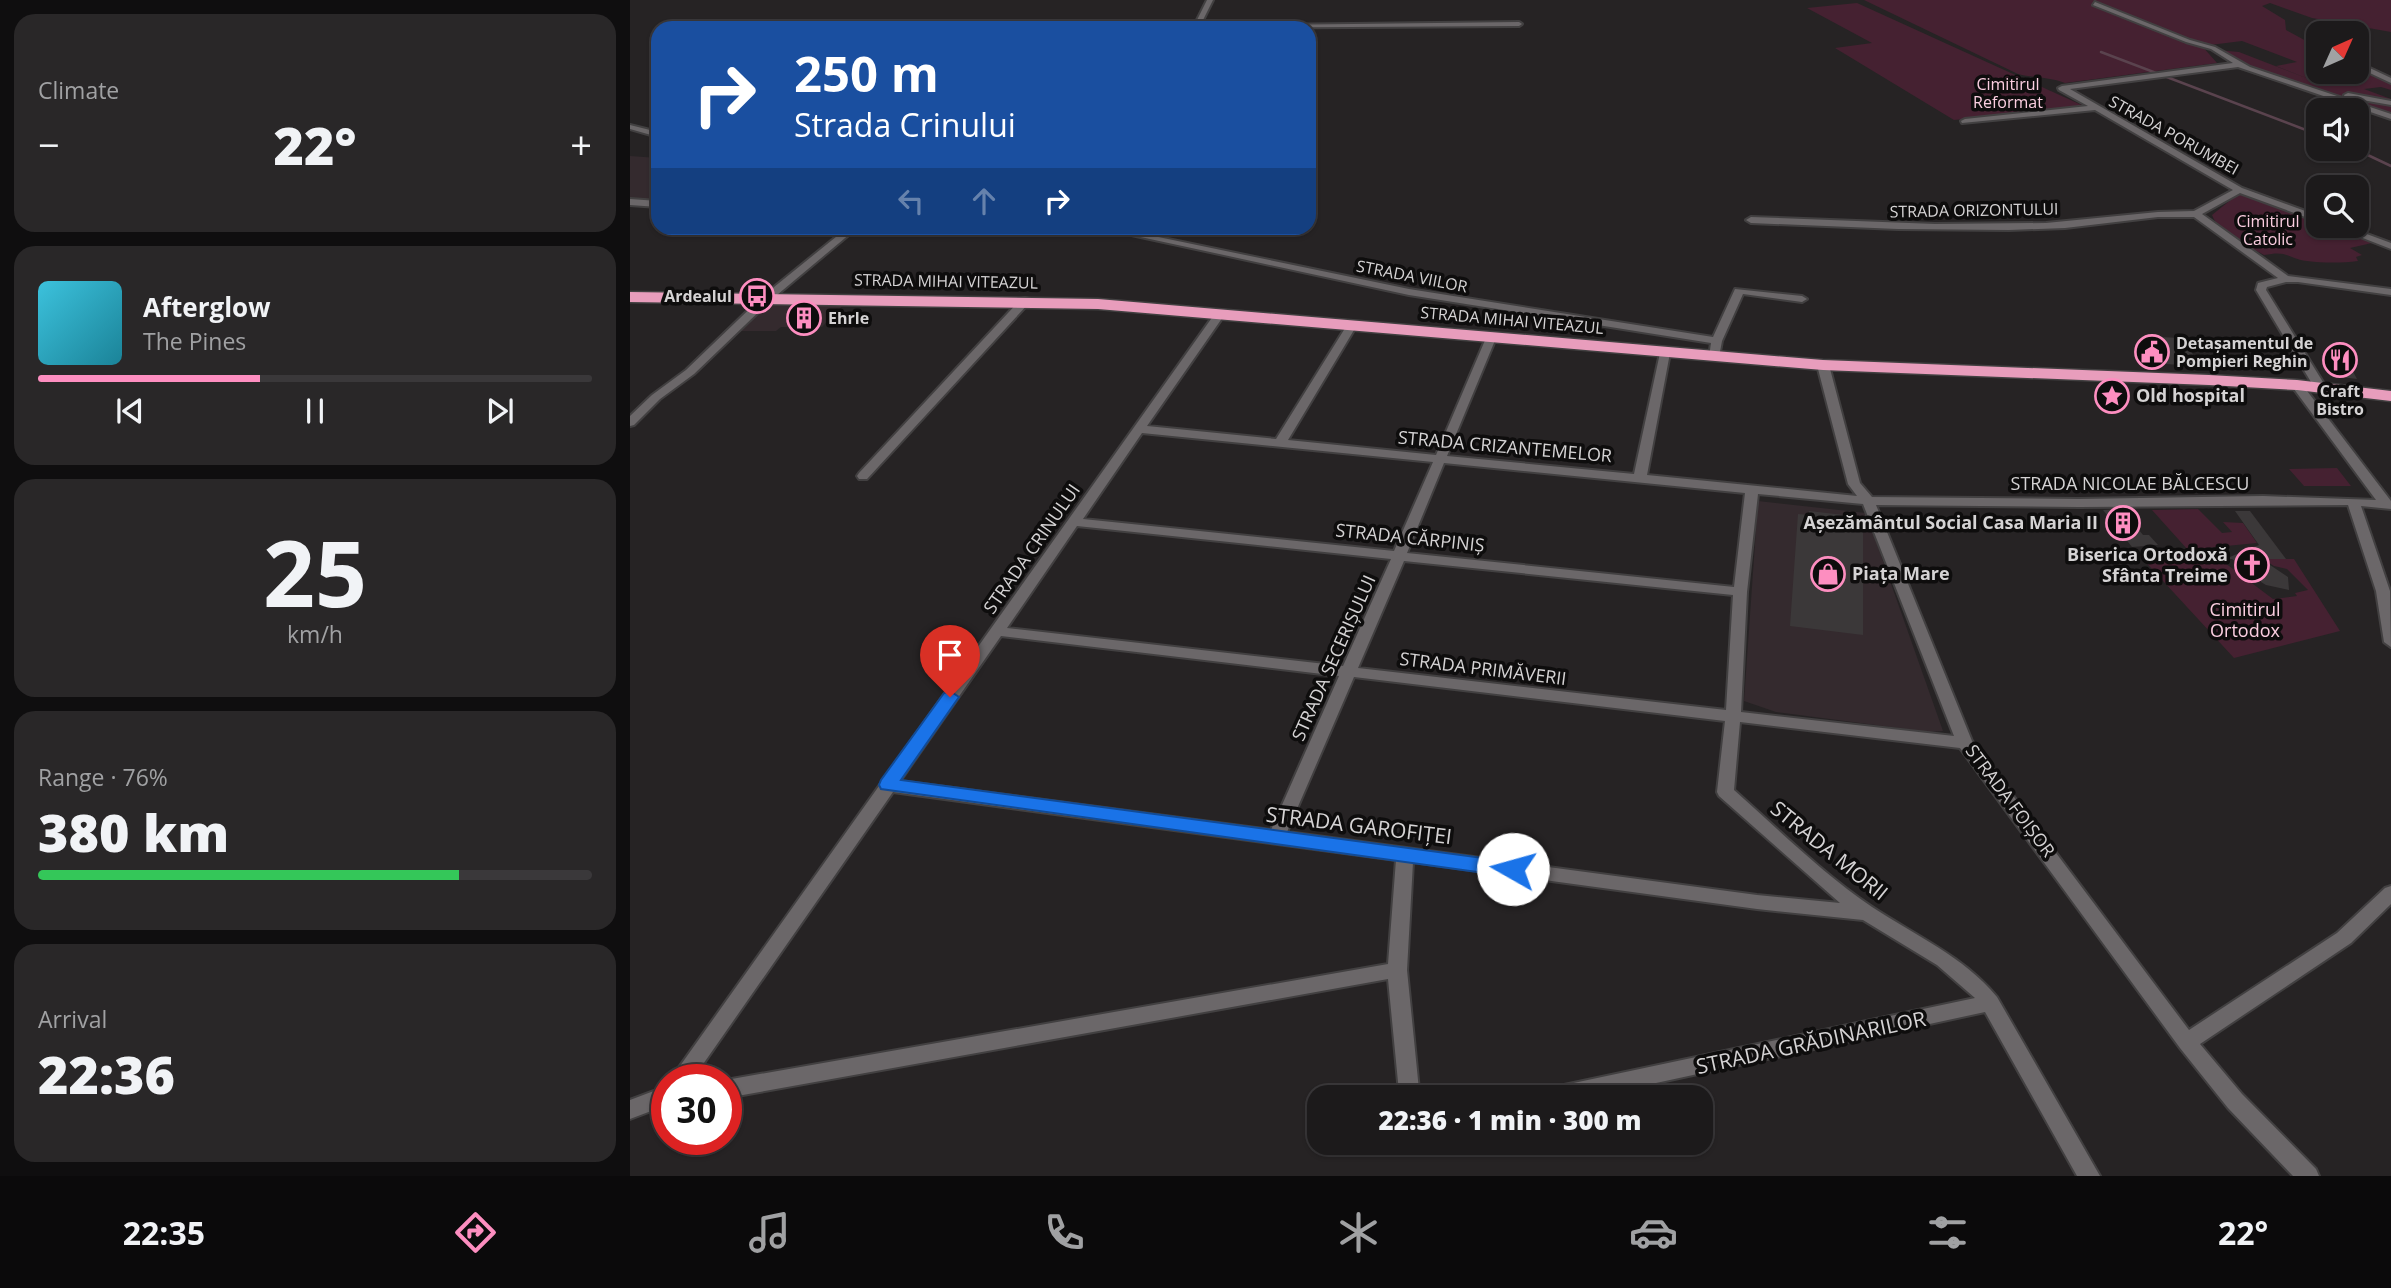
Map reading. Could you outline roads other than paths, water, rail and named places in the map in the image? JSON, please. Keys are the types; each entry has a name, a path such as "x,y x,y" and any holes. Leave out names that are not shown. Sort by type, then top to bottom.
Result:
{"highway":[{"name":"STRADA MIHAI VITEAZUL","path":"630,297 1025,301 1220,314 1665,353 1716,349 1823,365 2297,385 2391,396"}],"street":[{"path":"1200,21 1210,0"},
{"path":"2095,4 2217,50 2236,65 2391,117"},
{"path":"1316,27 1519,24"},
{"name":"STRADA PORUMBEI","path":"2236,65 2062,88 2239,190 2306,214"},
{"path":"2370,70 2391,81"},
{"path":"2377,74 2391,71"},
{"path":"2314,92 2391,103"},
{"name":"STRADA PORUMBEI","path":"1965,121 2094,108"},
{"path":"630,127 651,133"},
{"name":"STRADA PORUMBEI","path":"2196,214 2239,190"},
{"path":"630,202 651,204"},
{"name":"STRADA ORIZONTULUI","path":"1751,220 1913,228 2002,228 2086,224 2175,213 2196,214"},
{"path":"2196,214 2286,279"},
{"path":"630,422 656,397 690,372 767,298 844,235"},
{"name":"STRADA VIILOR","path":"1137,235 1409,292 1716,349"},
{"path":"2369,237 2391,244"},
{"path":"2320,387 2261,290 2262,285 2286,279 2391,292"},
{"path":"1716,349 1740,291 1802,299"},
{"path":"863,475 1025,301"},
{"name":"STRADA CRINULUI","path":"691,1064 1076,522 1220,314"},
{"path":"1280,443 1352,325"},
{"name":"STRADA SECERIȘULUI","path":"1276,838 1491,338"},
{"path":"1640,477 1665,353"},
{"name":"STRADA FOIȘOR","path":"1823,365 1854,484 1868,501 1965,743 2187,1042 2235,1101 2308,1176"},
{"path":"2297,385 2389,504"},
{"name":"STRADA CRIZANTEMELOR","path":"1139,429 1868,501"},
{"name":"STRADA MORII","path":"1752,490 1740,592 1733,718 1725,792 1838,892 1944,960 1976,986 1990,1003 2089,1176"},
{"name":"STRADA NICOLAE BĂLCESCU","path":"1868,501 2353,501 2389,504"},
{"path":"2353,501 2383,591 2391,642"},
{"name":"STRADA CĂRPINIȘ","path":"1076,522 1740,592"},
{"name":"STRADA PRIMĂVERII","path":"997,631 1965,743"},
{"name":"STRADA GAROFIȚEI","path":"888,785 1757,902 1867,913"},
{"path":"1405,855 1397,970 1408,1085"},
{"path":"2187,1042 2344,938 2391,894"},
{"path":"742,1087 1397,970"},
{"name":"STRADA GRĂDINARILOR","path":"1606,1085 1990,1003"},
{"path":"630,1110 651,1101"}],"waterway":[{"path":"2101,52 2306,130"},
{"path":"2369,156 2391,166"}],"place":[{"name":"Ardealul","path":"757,296"},
{"name":"Ehrle","path":"804,318"},
{"name":"Detașamentul de Pompieri Reghin","path":"2152,352"},
{"name":"Craft Bistro","path":"2340,360"},
{"name":"Old hospital","path":"2112,396"},
{"name":"Așezământul Social Casa Maria II","path":"2123,523"},
{"name":"Biserica Ortodoxă Sfânta Treime","path":"2252,565"},
{"name":"Piața Mare","path":"1828,574"}],"park label":[{"name":"Cimitirul Reformat","path":"2008,93"},
{"name":"Cimitirul Catolic","path":"2268,230"},
{"name":"Cimitirul Ortodox","path":"2245,620"}]}
